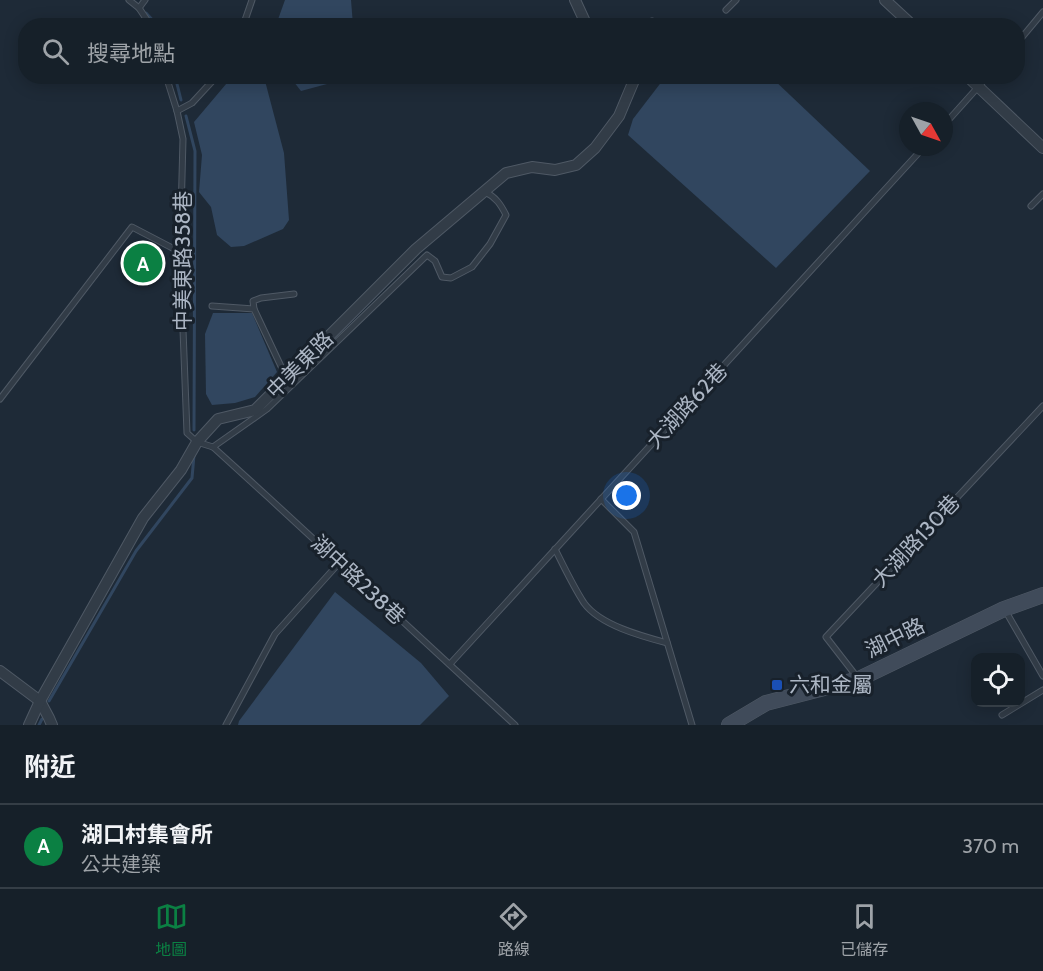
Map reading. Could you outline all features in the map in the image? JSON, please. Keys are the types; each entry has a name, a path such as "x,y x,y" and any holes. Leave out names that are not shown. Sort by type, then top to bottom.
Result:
{"street":[{"path":"575,0 583,18"},
{"path":"885,0 904,18"},
{"name":"中美東路","path":"29,725 40,701 143,518 180,470 197,442 218,419 255,410 416,249 506,173 532,167 555,170 576,165 595,148 619,116 632,84"},
{"path":"974,84 1043,148"},
{"name":"湖中路","path":"729,725 766,704 859,679 1004,609 1043,595"},
{"path":"0,670 40,701 52,725"}],"lane":[{"path":"129,0 139,8 146,18"},
{"path":"139,8 145,0"},
{"path":"246,18 252,0"},
{"path":"726,10 736,0"},
{"path":"1025,33 1043,12"},
{"name":"中美東路358巷","path":"169,84 183,140 180,252 187,434 197,442"},
{"path":"177,111 192,103 210,84"},
{"path":"953,115 981,84"},
{"name":"大湖路62巷","path":"450,664 916,156"},
{"path":"213,447 267,409 427,255 435,261 442,277 451,278 472,267 490,244 506,215 491,195 483,192"},
{"path":"1031,206 1043,194"},
{"path":"0,399 132,227 180,252"},
{"path":"287,379 254,309 253,301 294,294"},
{"path":"212,306 254,309"},
{"name":"大湖路130巷","path":"859,679 826,638 1043,406"},
{"name":"湖中路238巷","path":"197,442 213,447 515,725"},
{"path":"601,499 634,532 692,725"},
{"path":"555,549 585,604 600,616 628,632 667,643"},
{"path":"226,725 275,634 340,562"},
{"path":"1004,609 1043,676"},
{"path":"1002,715 1043,690"}],"water":[{"path":"285,0 351,0 352,18 279,18"},
{"path":"226,84 266,84 284,153 289,220 283,229 244,246 231,247 217,235 211,207 199,192 202,155 194,122"},
{"path":"296,84 327,84 301,91"},
{"path":"660,84 778,84 870,171 776,268 628,135 633,119"},
{"path":"213,313 252,313 277,372 255,397 235,403 212,405 206,394 205,334"},
{"path":"335,592 421,663 449,696 420,725 238,725 239,721"}],"waterway":[{"path":"146,13 151,18"},
{"path":"177,84 181,100"},
{"path":"186,116 195,151 194,430"},
{"path":"49,701 136,551 192,478 194,455"},
{"path":"39,725 42,719"}],"place":[{"name":"湖口村集會所","path":"143,263"},
{"name":"六和金屬","path":"777,685"}]}
